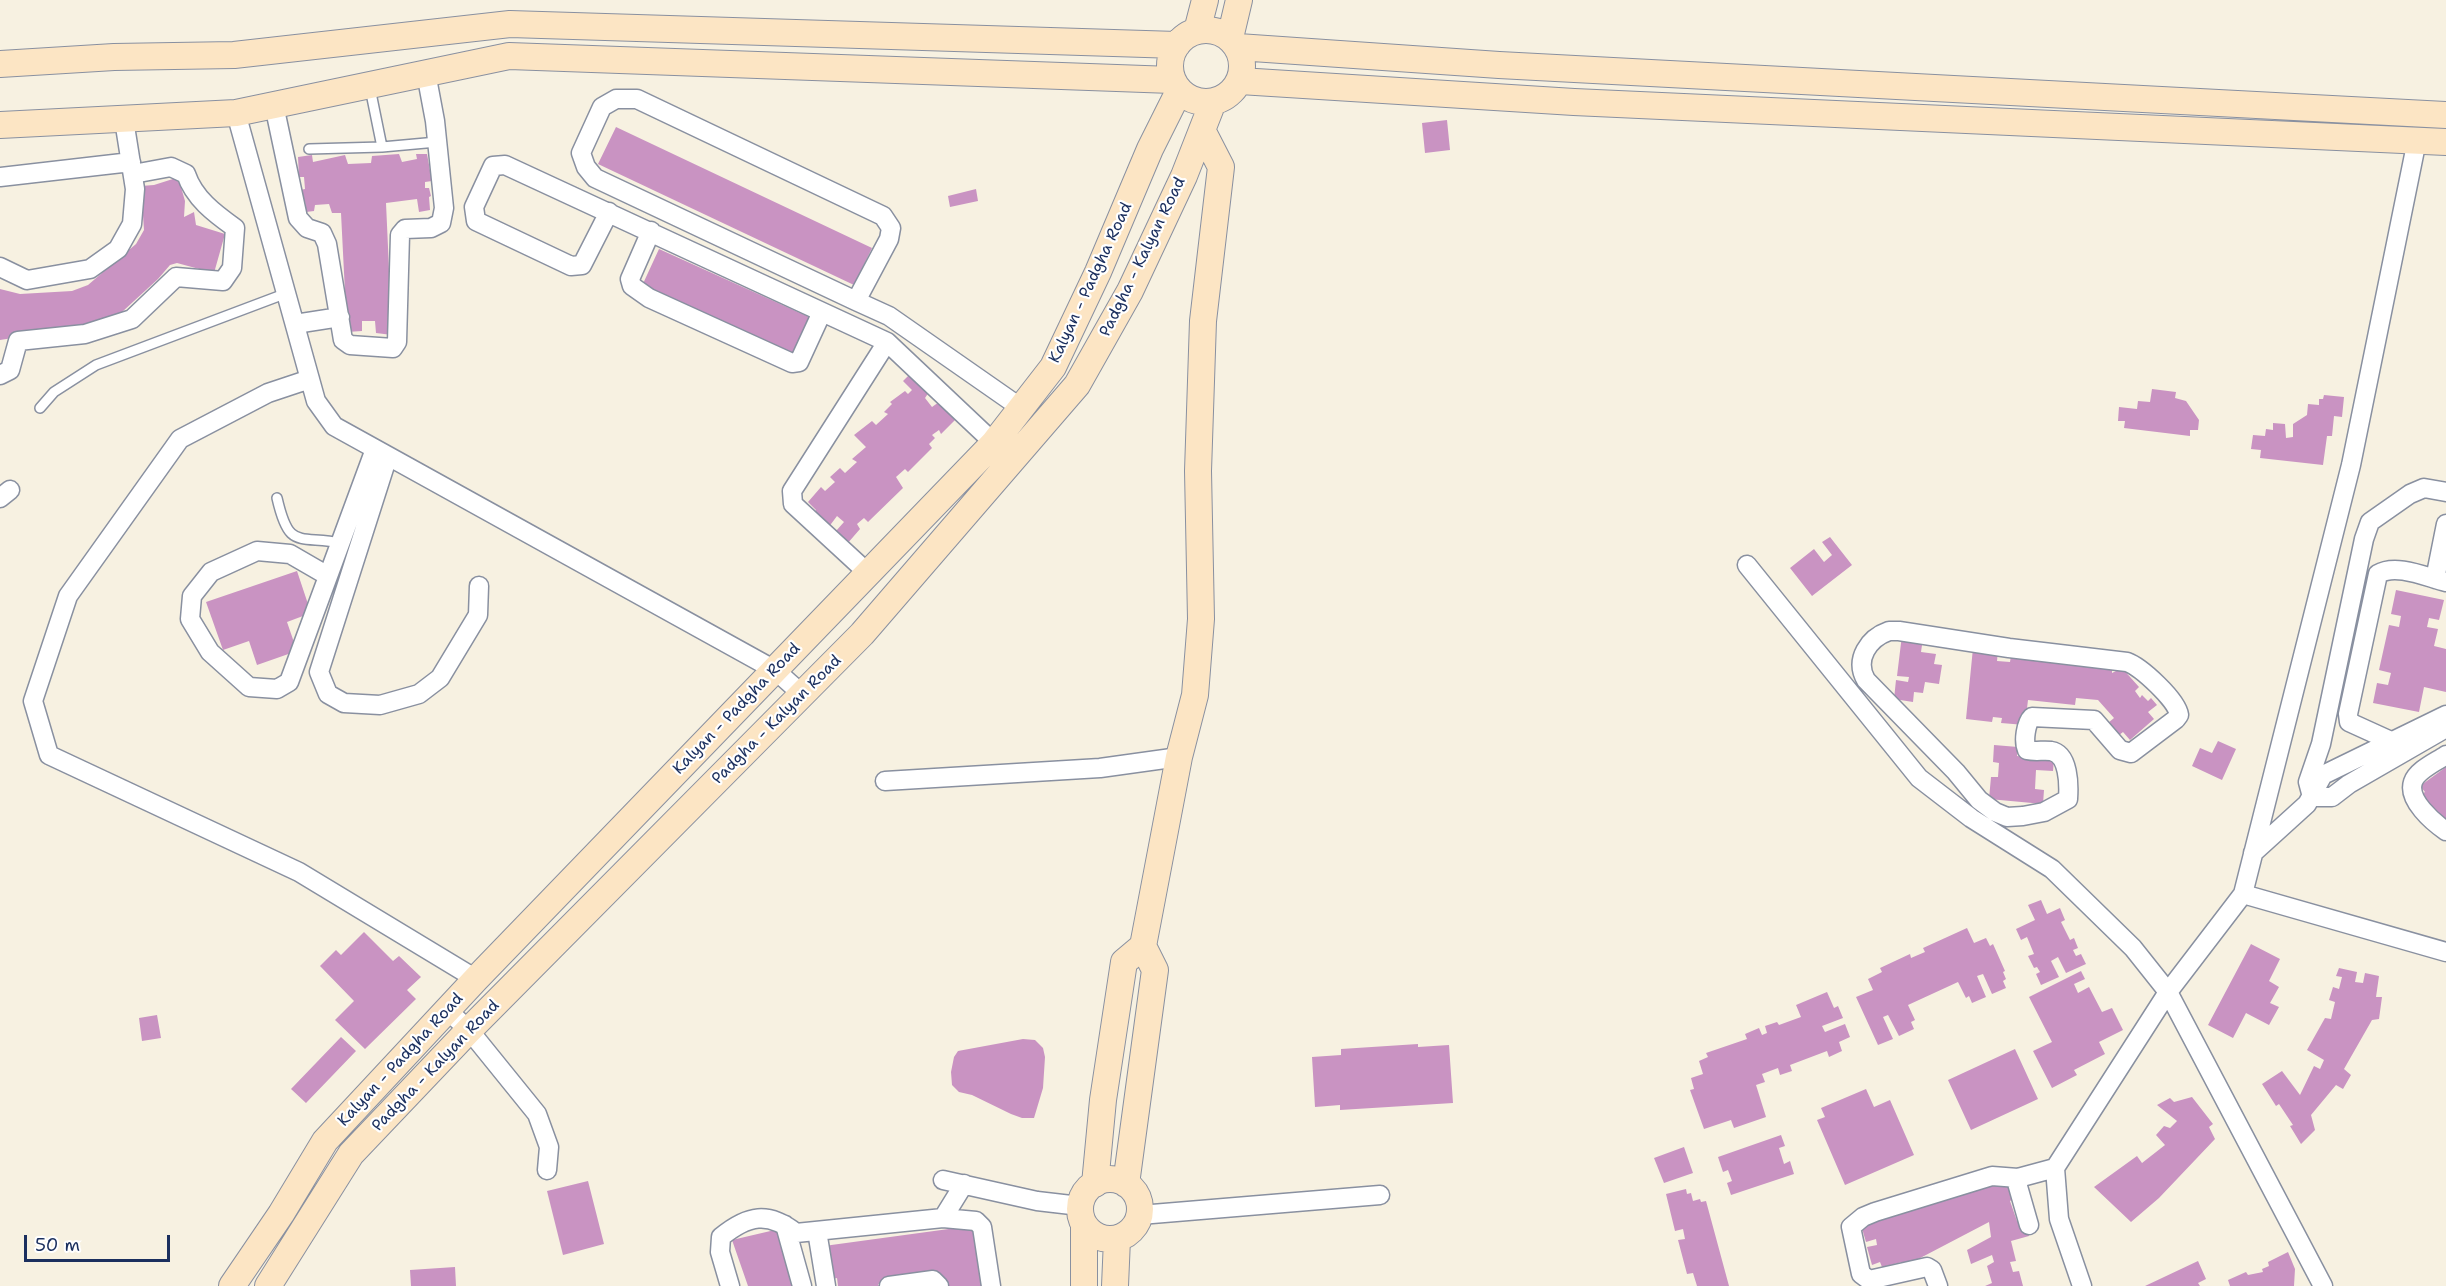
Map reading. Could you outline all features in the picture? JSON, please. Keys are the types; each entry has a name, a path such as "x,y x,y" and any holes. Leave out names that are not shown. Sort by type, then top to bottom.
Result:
{"street":[{"path":"0,64 114,57 234,55 510,24 1187,38 1220,32 1234,43 1242,58 1243,70 1234,91 1213,102 1200,102 1189,98 1176,85 1170,68 1171,56 1187,38 1205,0"},
{"path":"1234,43 1239,0"},
{"path":"1234,43 1510,66 2446,115"},
{"path":"0,125 236,113 509,56 1176,85"},
{"path":"274,105 298,218 307,228 322,233 327,244 343,340 350,345 393,348 397,342 399,235 405,229 431,228 441,223 444,208 426,73"},
{"path":"1240,81 1574,102 2446,142"},
{"name":"Kalyan - Padgha Road","path":"236,1279 281,1214 325,1141 448,1011 476,978 994,443 1053,367 1098,272 1176,85"},
{"path":"856,301 890,239 891,228 884,216 637,99 616,99 602,107 581,153 586,167 596,178 856,301 889,316 1021,408"},
{"name":"Padgha - Kalyan Road","path":"268,1286 351,1154 469,1030 862,634 1077,385 1130,291 1184,176 1213,102"},
{"path":"236,113 316,401 334,426 775,670 803,695"},
{"path":"0,267 27,280 90,269 118,249 132,224 135,189 124,120"},
{"path":"1126,1184 1155,970 1143,946 1179,757 1195,695 1201,619 1198,471 1203,321 1221,167 1202,130"},
{"path":"2082,1286 2059,1220 2055,1168 2168,992 2243,894 2351,465 2417,140"},
{"path":"609,212 582,265 571,266 476,221 474,207 493,166 505,165 609,212 651,231 887,342 994,443 1009,464"},
{"path":"0,177 171,166 186,174 192,190 213,213 235,228 232,268 223,281 176,277 132,319 85,334 18,341 10,370 0,375"},
{"path":"651,231 630,279 632,286 649,298 792,363 799,362 822,312"},
{"path":"295,324 340,317"},
{"path":"869,574 793,504 792,491 887,342"},
{"path":"310,379 268,393 180,439 68,596 33,701 49,755 299,872 476,978"},
{"path":"328,576 290,554 257,551 211,572 192,596 190,619 210,652 249,687 277,689 289,682 341,543 382,453"},
{"path":"382,453 320,672 328,694 344,703 380,705 419,694 440,678 478,615 478,586"},
{"path":"2312,796 2308,782 2321,744 2364,539 2370,522 2410,494 2424,488 2446,492"},
{"path":"2393,742 2349,722 2348,714 2378,574 2386,570 2396,570 2441,581 2446,524"},
{"path":"1747,565 1919,778 1971,818 2052,869 2133,948 2168,992 2323,1286"},
{"path":"836,607 862,634"},
{"path":"1899,631 2009,648 2127,662 2138,668 2175,703 2178,709 2176,719 2131,753 2120,750 2094,720 2032,717 2028,720 2025,745 2027,750 2058,753 2065,765 2068,799 2044,812 2007,817 1995,812 1979,800 1956,772 1866,680 1861,667 1869,644 1880,635 1899,631"},
{"path":"1850,694 1866,680"},
{"path":"2253,853 2307,804 2323,775 2335,767 2393,742 2446,715"},
{"path":"2312,796 2332,797 2349,784 2446,728"},
{"path":"2446,755 2420,772 2413,782 2413,793 2418,804 2446,831"},
{"path":"885,781 1100,768 1179,757"},
{"path":"1936,791 1956,772"},
{"path":"2243,894 2446,952"},
{"path":"1095,1184 1103,1100 1124,962 1143,946"},
{"path":"1117,1005 1150,1008"},
{"path":"448,1011 469,1030 537,1114 549,1147 547,1170"},
{"path":"325,1141 351,1154"},
{"path":"1938,1286 1932,1270 1927,1267 1869,1280 1864,1279 1851,1227 1863,1217 1875,1212 1992,1176 2018,1178 2055,1168"},
{"path":"2018,1178 2017,1183 2028,1225"},
{"path":"943,1180 1037,1201 1082,1216 1099,1237 1117,1239 1133,1229 1140,1215 1140,1203 1136,1194 1126,1184 1113,1179 1095,1184 1088,1190 1082,1216 1084,1286"},
{"path":"943,1218 964,1184"},
{"path":"1140,1215 1380,1195"},
{"path":"281,1214 304,1230"},
{"path":"724,1285 720,1252 721,1237 734,1227 758,1217 780,1221 796,1233 943,1218 976,1221 982,1227 991,1286"},
{"path":"785,1225 802,1286"},
{"path":"817,1231 826,1286"},
{"path":"1115,1286 1117,1239"},
{"path":"236,1279 262,1286"},
{"path":"889,1286 933,1280 939,1286"}],"lane":[{"path":"370,85 382,147"},
{"path":"309,149 382,147 437,142"},
{"path":"39,408 54,392 96,365 287,293"},
{"path":"277,498 287,530 311,542 341,543"}],"building":[{"path":"1447,120 1450,150 1425,153 1422,123"},
{"path":"616,127 872,248 854,285 598,164"},
{"path":"399,154 402,162 417,159 416,154 427,154 432,181 425,182 425,188 429,188 431,196 429,197 430,210 419,212 417,199 386,203 392,335 376,333 375,321 362,321 362,331 347,332 341,213 332,213 329,204 315,205 314,211 306,212 305,201 301,202 300,190 305,189 304,177 299,177 298,157 312,155 313,162 345,155 348,164 371,163 372,156"},
{"path":"176,178 185,201 184,217 194,212 196,225 225,234 214,273 177,263 170,265 122,312 95,325 0,340 0,289 20,294 72,291 88,285 136,244 144,230 141,186 154,185"},
{"path":"976,189 978,201 950,207 948,196"},
{"path":"659,249 809,317 791,356 641,288"},
{"path":"909,375 929,392 925,398 932,407 939,402 955,420 941,434 939,430 932,435 935,438 929,444 932,448 908,472 905,469 896,477 903,488 868,522 864,518 857,524 860,529 847,544 836,531 844,522 837,516 828,528 814,514 816,510 808,502 821,487 825,491 835,482 830,477 840,468 845,473 857,462 852,459 866,447 854,435 872,421 876,425 888,414 884,412 892,404 890,402 905,391 908,394 912,390 903,381"},
{"path":"2152,389 2176,392 2175,398 2186,401 2199,420 2198,430 2190,430 2190,436 2124,428 2125,421 2118,421 2119,407 2137,409 2138,401 2150,402"},
{"path":"2324,395 2344,397 2342,417 2334,416 2332,436 2327,436 2323,465 2260,458 2261,450 2251,449 2253,435 2265,436 2266,429 2273,430 2273,423 2285,424 2286,438 2293,437 2293,424 2307,415 2308,404 2319,405 2319,399 2323,399"},
{"path":"1830,537 1852,565 1812,596 1790,568 1814,549 1824,562 1832,555 1822,542"},
{"path":"297,571 311,613 287,622 297,651 257,665 249,641 223,650 206,602"},
{"path":"2396,590 2444,600 2439,620 2429,618 2427,627 2438,629 2434,646 2446,649 2446,692 2424,687 2419,712 2373,703 2377,683 2388,685 2391,673 2379,670 2389,625 2399,627 2401,616 2391,614"},
{"path":"1902,635 1923,638 1921,652 1936,654 1934,664 1942,665 1939,684 1925,682 1923,693 1914,692 1913,702 1894,699 1896,680 1908,682 1909,677 1897,676"},
{"path":"1973,648 1998,651 1997,661 2010,662 2012,649 2112,662 2112,673 2122,668 2139,687 2135,691 2140,698 2142,695 2148,701 2151,698 2157,705 2148,712 2154,719 2130,740 2123,732 2114,739 2109,733 2113,727 2108,723 2114,718 2098,700 2076,698 2075,705 2028,700 2025,725 2001,723 2002,718 1993,717 1992,722 1966,719"},
{"path":"2218,741 2236,749 2222,780 2192,766 2200,748 2212,753"},
{"path":"1994,745 2018,747 2017,756 2054,759 2053,771 2036,770 2035,789 2044,790 2043,804 1989,799 1991,777 1998,777 1999,763 1993,762"},
{"path":"2446,767 2446,819 2440,824 2418,797 2425,792 2420,786"},
{"path":"2041,900 2047,914 2060,908 2065,920 2061,922 2070,940 2074,938 2078,948 2073,950 2076,956 2081,954 2086,964 2066,973 2058,957 2051,961 2059,977 2041,985 2036,974 2040,972 2037,967 2034,968 2028,956 2034,954 2027,937 2021,940 2016,929 2035,920 2028,905"},
{"path":"1967,928 1974,943 1986,938 1990,946 1993,944 2005,971 2003,972 2006,979 2003,981 2006,988 1992,994 1983,974 1977,976 1986,997 1972,1003 1969,996 1966,998 1958,982 1908,1005 1915,1020 1911,1022 1914,1029 1899,1036 1888,1015 1883,1017 1893,1039 1878,1045 1856,997 1873,990 1868,979 1882,972 1880,968 1910,954 1911,958 1925,952 1923,948"},
{"path":"364,932 393,961 399,956 421,977 407,990 416,999 365,1049 335,1020 354,1001 320,966 336,950 341,955"},
{"path":"2251,944 2280,959 2269,981 2279,987 2270,1003 2279,1007 2269,1025 2246,1013 2233,1038 2208,1025"},
{"path":"2339,968 2357,972 2355,982 2363,983 2365,973 2379,976 2376,997 2382,997 2379,1019 2372,1020 2344,1069 2351,1075 2343,1089 2336,1085 2311,1115 2315,1130 2301,1144 2290,1126 2293,1125 2279,1104 2276,1106 2262,1084 2282,1071 2300,1095 2314,1066 2320,1069 2324,1060 2307,1050 2325,1018 2331,1019 2335,1002 2329,1000 2333,987 2339,989 2342,977 2336,976"},
{"path":"2081,971 2085,979 2074,984 2078,993 2089,987 2102,1012 2112,1008 2123,1030 2099,1042 2105,1054 2074,1070 2077,1075 2052,1088 2033,1051 2052,1042 2029,997"},
{"path":"1827,992 1834,1008 1838,1006 1843,1018 1822,1026 1825,1032 1845,1024 1850,1037 1839,1042 1842,1051 1829,1057 1827,1051 1790,1065 1792,1071 1780,1075 1778,1068 1762,1074 1765,1082 1756,1085 1766,1117 1734,1128 1731,1120 1704,1129 1690,1090 1694,1089 1691,1078 1703,1074 1699,1061 1708,1057 1706,1053 1747,1039 1745,1034 1759,1028 1762,1035 1767,1033 1765,1026 1777,1022 1779,1025 1801,1017 1796,1005"},
{"path":"157,1015 161,1038 142,1041 139,1018"},
{"path":"341,1037 356,1051 306,1103 291,1089"},
{"path":"1023,1039 1035,1040 1043,1048 1045,1057 1043,1088 1034,1118 1022,1118 1011,1114 972,1095 959,1092 952,1085 951,1072 954,1057 958,1051"},
{"path":"1418,1044 1418,1047 1449,1045 1453,1103 1340,1110 1340,1105 1315,1107 1312,1057 1341,1055 1341,1049"},
{"path":"2015,1049 2038,1099 1971,1130 1948,1080"},
{"path":"1866,1089 1874,1107 1890,1100 1914,1155 1845,1185 1817,1120 1825,1117 1821,1108"},
{"path":"2192,1097 2213,1124 2209,1127 2215,1139 2159,1198 2131,1222 2094,1187 2137,1156 2142,1163 2165,1145 2156,1135 2164,1126 2170,1128 2177,1121 2157,1105 2170,1098 2174,1102"},
{"path":"1781,1135 1785,1146 1779,1148 1784,1164 1790,1161 1794,1174 1731,1195 1727,1183 1732,1181 1728,1170 1723,1172 1718,1157"},
{"path":"1684,1147 1693,1173 1664,1183 1654,1158"},
{"path":"2004,1179 2013,1184 2017,1197 2010,1201 2017,1221 2024,1219 2029,1236 2011,1241 2016,1261 2010,1262 2013,1272 2019,1271 2023,1286 1985,1286 1992,1283 1987,1266 1994,1262 1992,1255 1971,1264 1967,1250 1991,1237 1989,1222 1903,1267 1902,1262 1882,1267 1880,1262 1872,1265 1867,1247 1877,1245 1876,1239 1866,1242 1861,1225 1906,1212 1904,1205"},
{"path":"588,1181 604,1244 563,1255 547,1191"},
{"path":"1686,1189 1687,1194 1691,1193 1693,1201 1700,1199 1701,1202 1706,1201 1729,1286 1697,1286 1693,1273 1687,1274 1678,1240 1685,1239 1683,1229 1675,1231 1666,1194"},
{"path":"978,1225 986,1286 943,1286 942,1275 878,1284 879,1286 838,1286 837,1278 828,1280 824,1246"},
{"path":"779,1229 800,1286 748,1286 732,1240"},
{"path":"2288,1252 2295,1269 2294,1286 2230,1286 2228,1280 2246,1272 2248,1275 2263,1272 2262,1269 2269,1266 2268,1262"},
{"path":"2198,1261 2206,1279 2198,1283 2200,1286 2145,1286"},
{"path":"455,1267 456,1286 411,1286 410,1270"}]}
